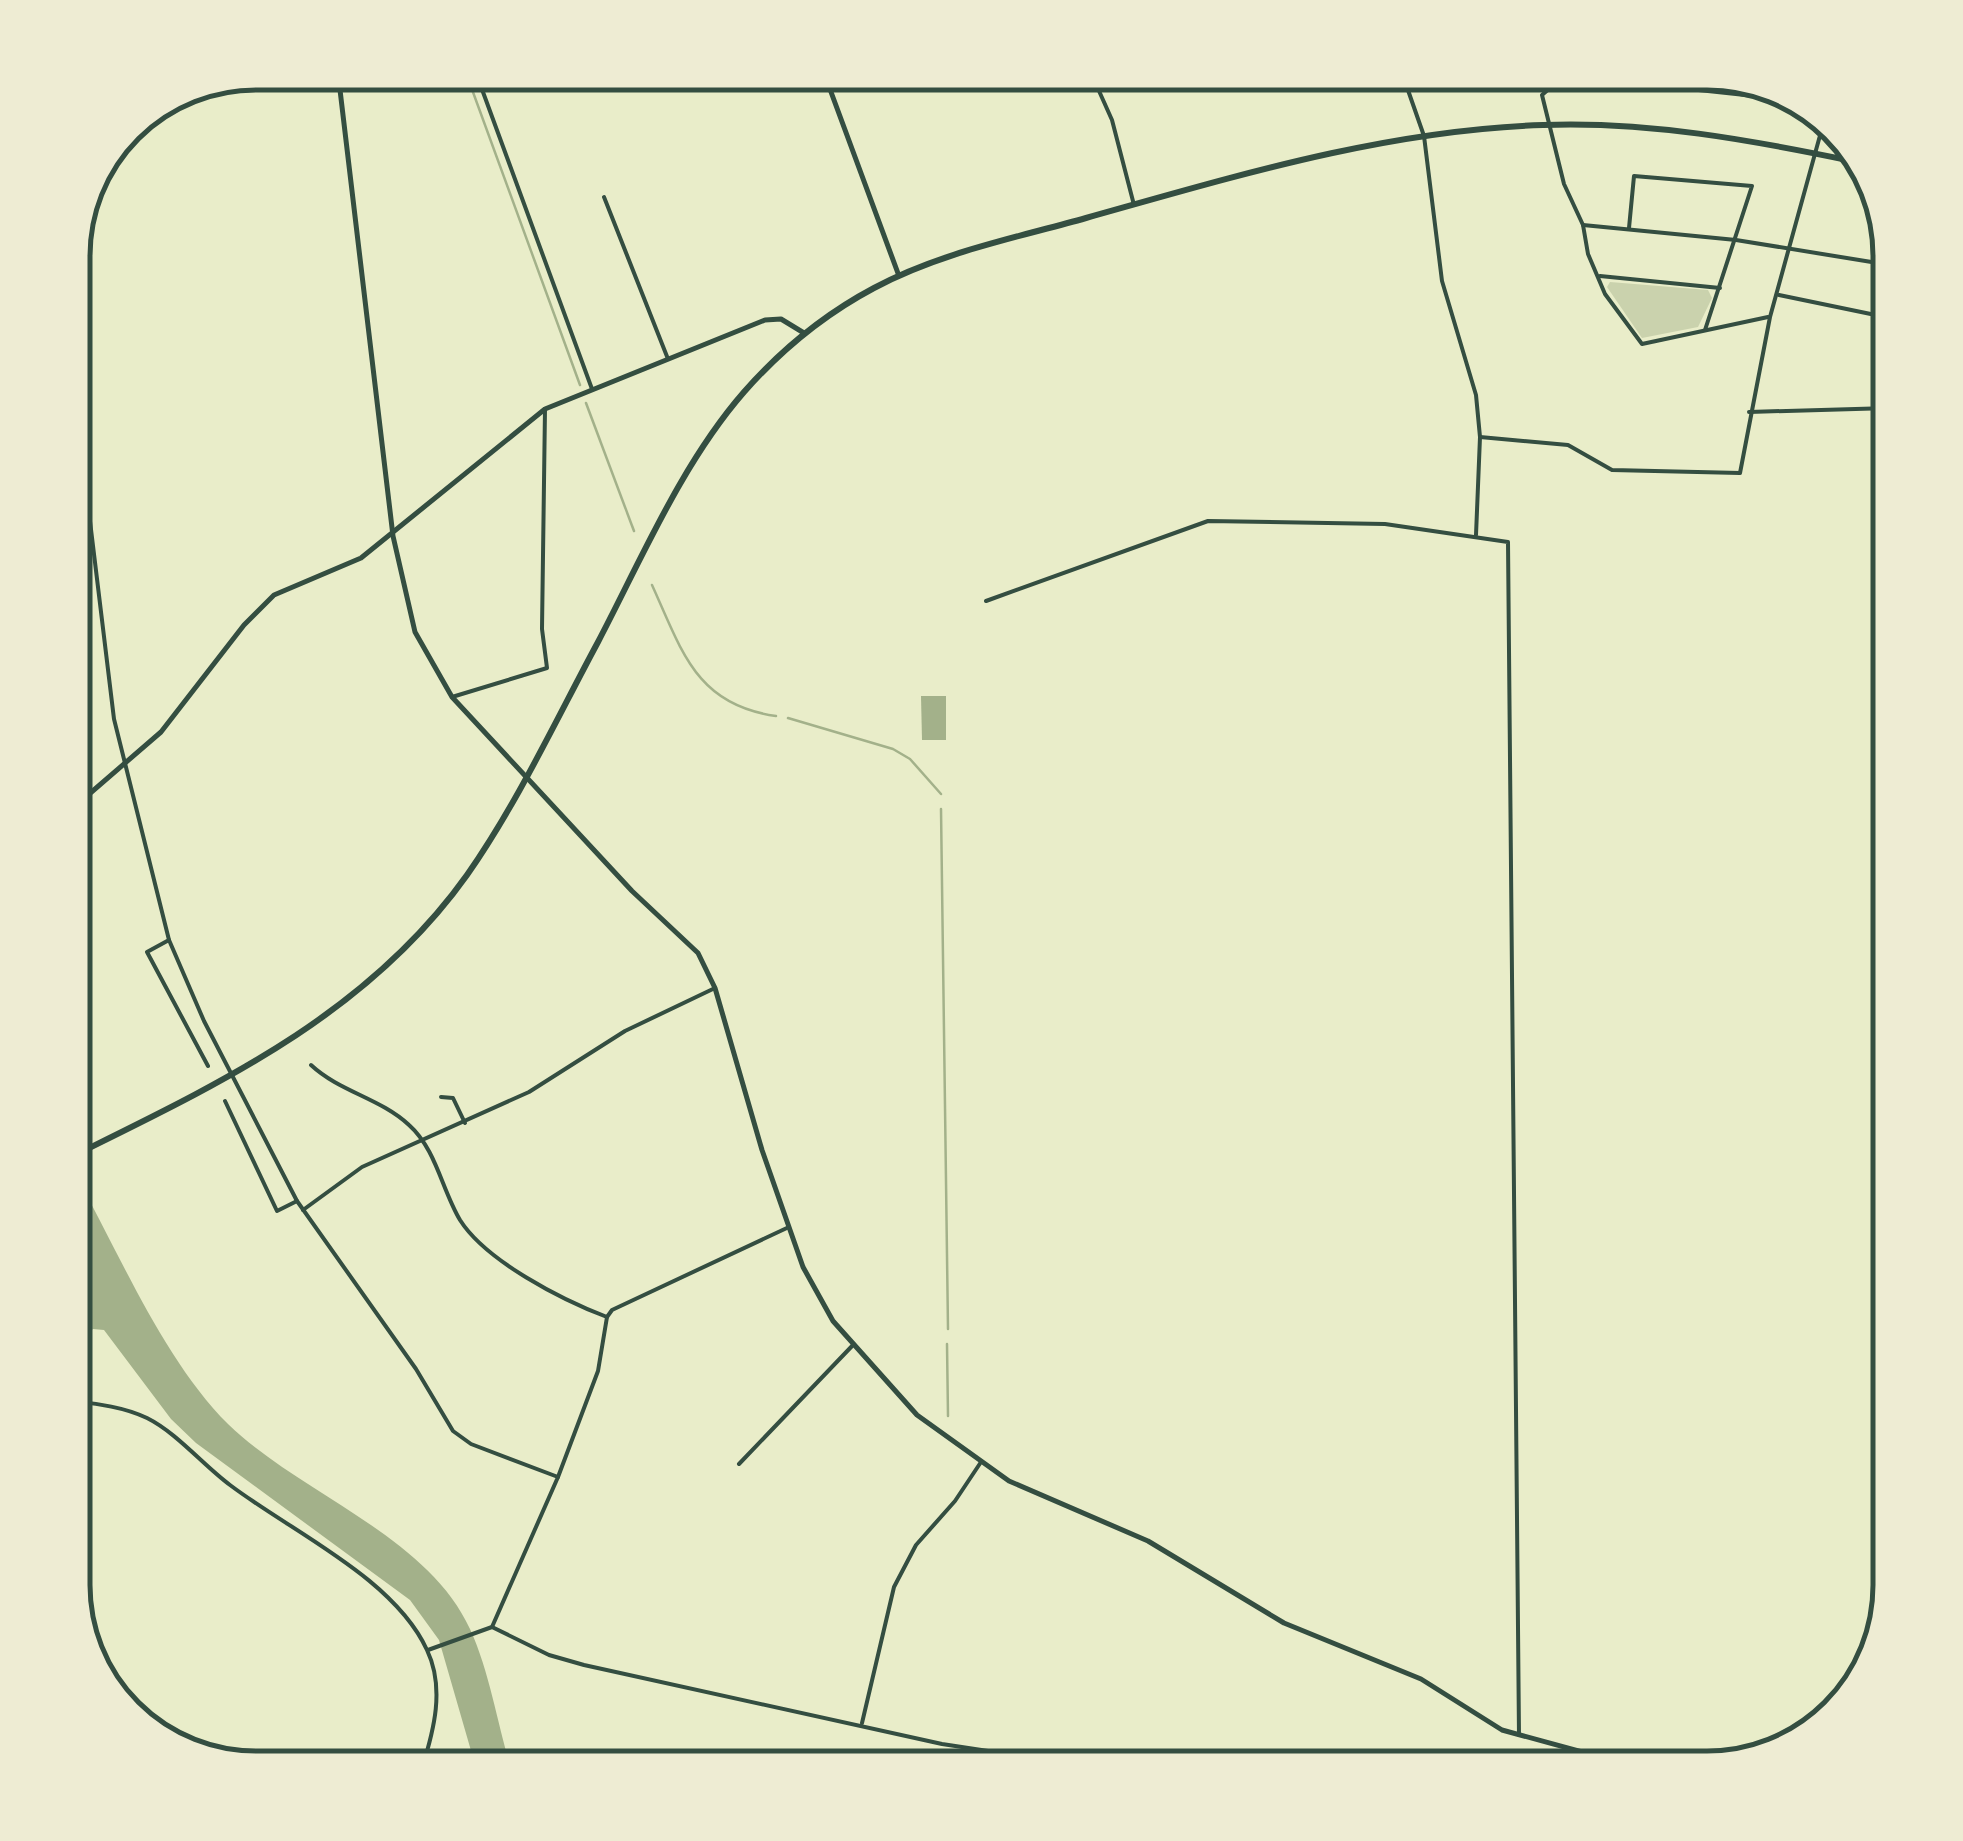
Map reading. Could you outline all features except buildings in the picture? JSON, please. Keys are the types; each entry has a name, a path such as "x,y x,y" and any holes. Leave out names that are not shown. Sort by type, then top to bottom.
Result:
{"main road":[{"path":"90,1148 285,1047 351,999 392,962 467,874 525,778 710,438 742,395 804,334 899,276 1274,166 1424,136 1548,124 1690,132 1841,159"}],"street":[{"path":"340,90 393,536 414,632 452,697 632,891 692,944 715,988 789,1227 820,1302 917,1415 1027,1490 1150,1542 1284,1623 1404,1671 1482,1720 1518,1735 1578,1751"},
{"path":"483,90 592,389"},
{"path":"830,90 899,276"},
{"path":"1099,90 1112,120 1134,205"},
{"path":"1408,90 1424,136 1442,281 1470,369 1480,436 1476,535"},
{"path":"1548,90 1542,95 1548,124 1564,184 1583,225 1597,276 1642,344 1770,317"},
{"path":"1698,90 1745,95"},
{"path":"1480,436 1568,445 1612,470 1740,472 1770,317 1820,136"},
{"path":"1629,228 1634,176 1752,186 1705,330"},
{"path":"604,197 668,359"},
{"path":"1583,225 1736,240 1873,263"},
{"path":"1597,276 1720,288"},
{"path":"1778,295 1873,315"},
{"path":"90,794 161,732 259,606 300,583 361,558 393,536 545,409 765,320 781,319 804,334"},
{"path":"1749,412 1873,408"},
{"path":"452,697 547,668 542,629 545,409"},
{"path":"90,521 114,718 169,940 232,1076 297,1200 416,1369 453,1431 471,1444 558,1477"},
{"path":"986,601 1208,521 1384,524 1508,542 1518,1735"},
{"path":"169,940 147,952 208,1066"},
{"path":"304,1210 362,1167 529,1092 625,1031 715,988"},
{"path":"311,1065 329,1082 384,1107 410,1125 424,1142 462,1222 474,1236 537,1285 606,1317"},
{"path":"440,1097 452,1098 465,1123"},
{"path":"226,1101 277,1211 297,1200"},
{"path":"492,1627 558,1477 598,1372 606,1317 641,1294 789,1227"},
{"path":"739,1464 853,1345"},
{"path":"90,1404 130,1410 152,1421 244,1496 388,1597 428,1650 438,1692 426,1751"},
{"path":"862,1723 894,1587 916,1544 955,1501 981,1462"},
{"path":"428,1650 492,1627 549,1656 584,1665 989,1751"}],"shaded area":[{"path":"1610,282 1708,290 1712,298 1698,327 1642,338 1607,287"},
{"path":"921,696 946,696 946,740 922,740"},
{"path":"90,1202 162,1336 204,1398 257,1449 394,1541 450,1596 477,1646 507,1751 471,1751 439,1640 410,1600 196,1443 171,1419 104,1330 90,1332"}],"waterway":[{"path":"472,90 580,385"},
{"path":"586,403 634,531"},
{"path":"652,585 683,653 710,687 749,710 776,716"},
{"path":"788,718 893,749 910,759 941,794"},
{"path":"941,809 948,1329"},
{"path":"947,1344 948,1416"}]}
